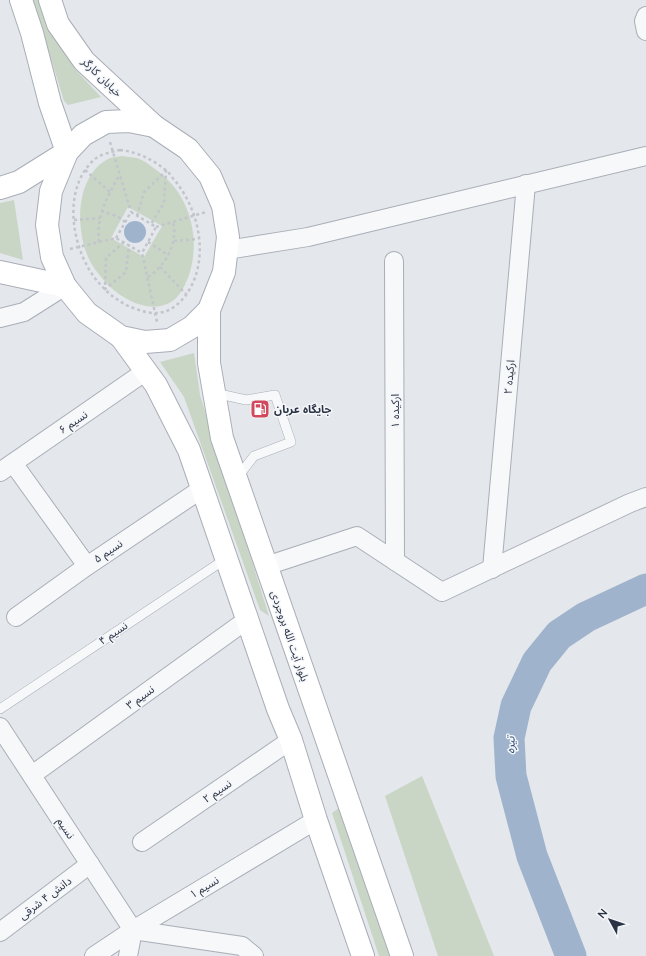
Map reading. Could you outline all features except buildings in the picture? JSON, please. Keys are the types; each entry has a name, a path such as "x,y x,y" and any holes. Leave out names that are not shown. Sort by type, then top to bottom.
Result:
{"main road":[{"path":"21,0 32,33 50,103 67,152 51,191 47,225 52,257 65,286 87,313 121,337 146,371 156,385 190,450 278,709 291,740 316,820 364,956"},
{"name":"خیابان کارگر","path":"50,0 58,24 84,61 154,126 188,149 210,176 223,206 228,237 224,272 209,310"},
{"path":"0,188 19,182 67,152 83,135 106,122 129,122 154,126"},
{"path":"0,272 65,286"},
{"path":"121,337 146,342 170,340 192,327 209,310"},
{"name":"بلوار آیت الله بروجردی","path":"209,310 210,363 222,438 402,956"}],"street":[{"path":"646,16 644,21 646,31"},
{"path":"227,250 308,238 646,156"},
{"name":"ارکیده ۲","path":"492,569 526,184"},
{"name":"ارکیده ۱","path":"394,261 395,561"},
{"path":"0,318 24,312 65,286"},
{"name":"نسیم ۶","path":"7,467 146,371"},
{"path":"7,467 87,566"},
{"name":"نسیم ۵","path":"16,617 87,566 203,488"},
{"path":"266,566 357,536 442,592 630,503 646,497"},
{"name":"نسیم ۳","path":"32,775 248,619"},
{"name":"نسیم","path":"0,727 132,930"},
{"name":"نسیم ۲","path":"142,842 291,740"},
{"name":"نسیم ۱","path":"94,956 132,930 316,820"},
{"name":"دانش ۴ شرقی","path":"0,932 90,864"},
{"path":"128,956 132,930 242,946 254,956"}],"lane":[{"path":"214,393 246,400 274,395 291,442 254,456 236,479"},
{"name":"نسیم ۴","path":"0,709 227,558"}],"path":[{"path":"120,150 130,151 143,156 166,171 183,191 191,206 197,226 198,259 190,289 180,302 168,311 156,313 145,312 127,306 104,289 87,267 79,247 74,220 74,197 77,185 85,170 95,159 120,150"},
{"path":"112,152 131,212 156,227"},
{"path":"85,170 110,192"},
{"path":"136,216 144,192 166,171"},
{"path":"151,224 164,203 166,171"},
{"path":"99,242 98,233 101,211 120,175"},
{"path":"101,211 117,216 125,222"},
{"path":"116,238 131,212"},
{"path":"156,313 142,253 156,227 194,216"},
{"path":"74,220 100,218"},
{"path":"148,277 160,267 174,242 175,229 173,222"},
{"path":"79,247 116,238 142,253"},
{"path":"174,242 198,239"},
{"path":"104,289 106,258 124,242"},
{"path":"148,242 168,255"},
{"path":"104,289 126,272 129,245"},
{"path":"160,267 186,294"}],"green space":[{"path":"33,0 41,0 48,22 74,68 101,97 68,105 64,101"},
{"path":"122,156 142,160 166,178 183,200 192,226 194,240 193,254 190,272 185,285 180,294 174,300 155,307 134,302 112,289 100,276 90,261 85,249 80,220 84,190 90,177 98,166 110,158","holes":["128,207 162,226 144,257 111,238"]},
{"path":"14,200 23,260 0,253 0,203"},
{"path":"194,353 200,395 269,616 260,610 184,397 160,362"},
{"path":"422,776 494,956 438,956 385,796"},
{"path":"339,808 390,956 379,956 332,813"}],"water":[{"path":"131,221 139,221 146,228 146,236 139,243 131,243 124,236 124,228"}],"waterway":[{"name":"تيره","path":"571,956 532,856 511,776 509,738 516,706 537,662 559,635 586,617 646,589"}],"place":[{"name":"جایگاه عربان","path":"260,409"}]}
